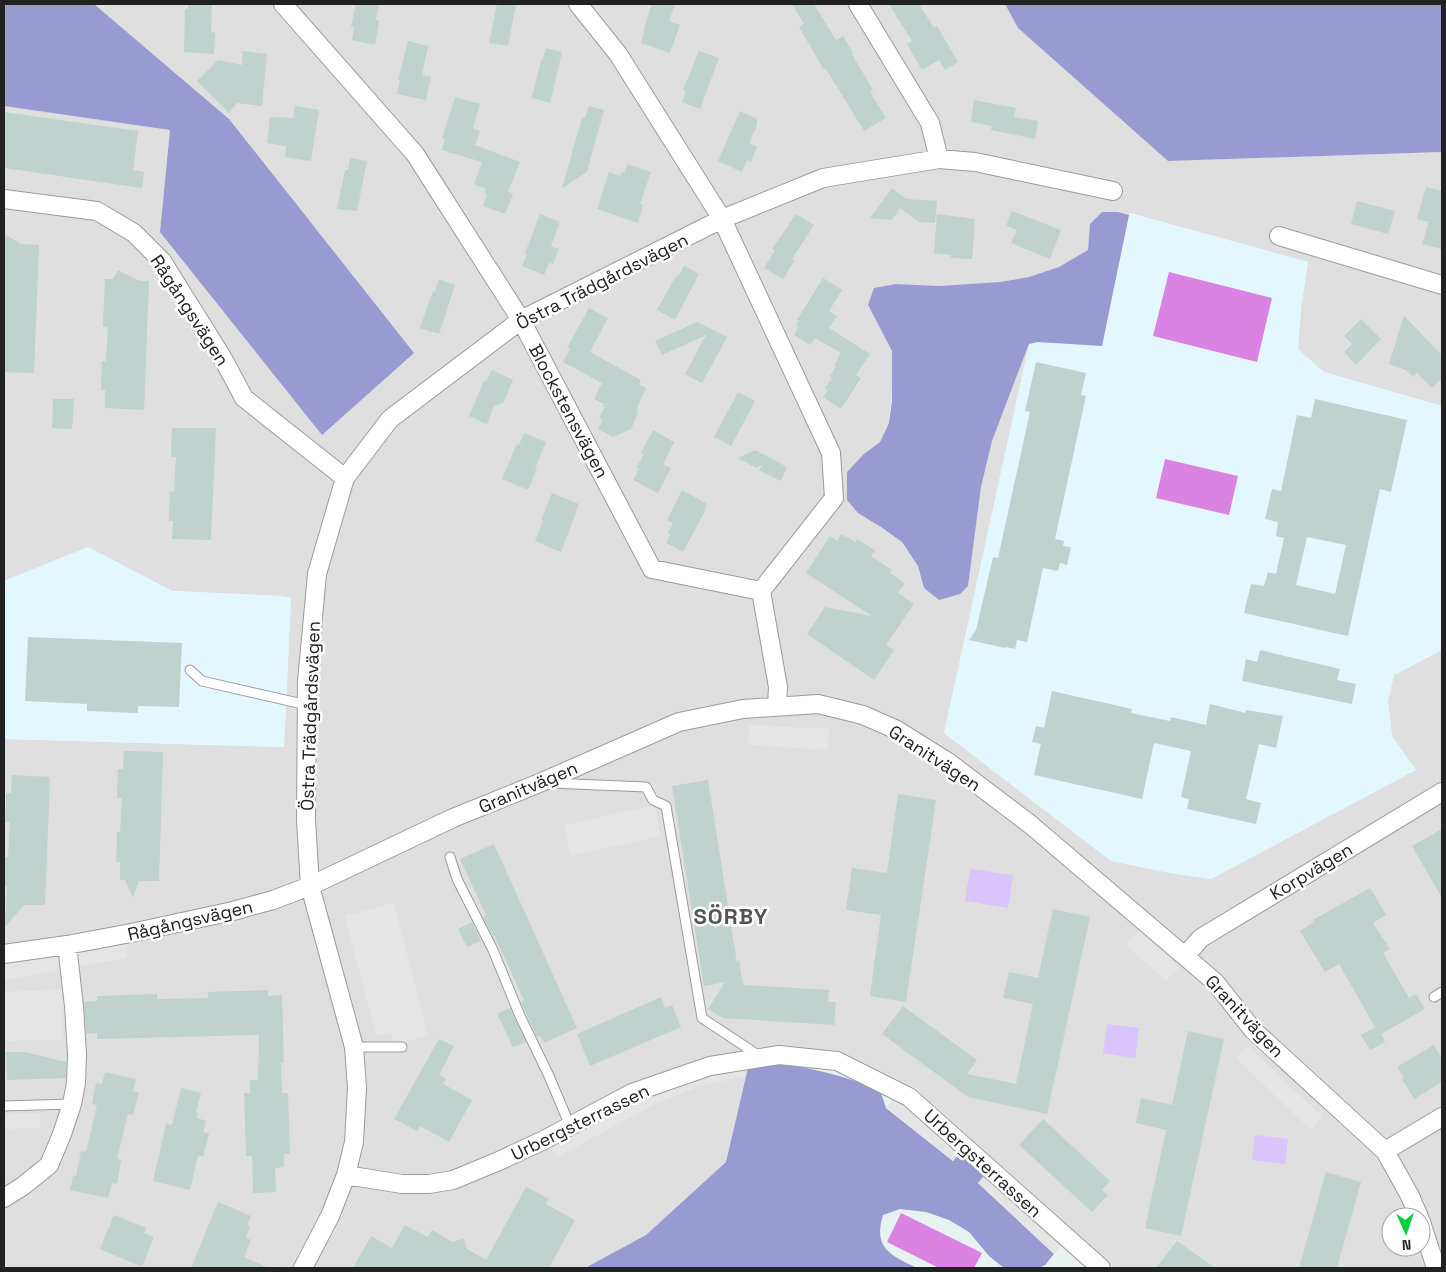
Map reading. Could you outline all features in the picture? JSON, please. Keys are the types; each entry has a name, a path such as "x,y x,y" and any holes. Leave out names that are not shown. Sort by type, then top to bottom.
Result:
{"street":[{"name":"Blockstensvägen","path":"283,4 415,154 521,320 652,570 761,591"},
{"path":"578,4 618,54 722,219 831,453 834,498 761,591 778,687 777,706"},
{"path":"858,4 930,123 938,159"},
{"name":"Östra Trädgårdsvägen","path":"303,1268 330,1216 346,1175 355,1133 357,1088 354,1047 310,886 306,820 307,681 317,574 345,478 390,419 521,320 722,219 822,178 938,159 975,162 1113,191"},
{"name":"Rågångsvägen","path":"4,199 97,210 134,233 162,261 222,357 244,398 345,478"},
{"path":"1279,236 1442,285"},
{"name":"Granitvägen","path":"310,886 453,818 542,782 679,722 743,709 818,704 863,715 897,730 948,762 1031,824 1215,982 1253,1030 1385,1151 1415,1207"},
{"name":"Korpvägen","path":"1185,956 1202,938 1442,792"},
{"name":"Rågångsvägen","path":"4,954 131,934 233,911 273,900 310,886"},
{"path":"4,1198 23,1186 49,1165 72,1104 76,1084 77,1054 67,945"},
{"name":"Urbergsterrassen","path":"346,1175 402,1184 429,1184 453,1180 499,1161 632,1093 710,1066 779,1055 837,1061 909,1097 1101,1268"},
{"path":"1385,1151 1442,1117"},
{"path":"1431,1253 1436,1268"}],"lane":[{"path":"190,670 202,681 307,705"},
{"path":"542,782 646,787 653,800 666,806 702,1018 761,1057"},
{"path":"450,857 457,879 493,950 520,1016 549,1076 570,1126"},
{"path":"354,1047 402,1047"},
{"path":"4,1106 72,1104"}],"shaded area":[{"path":"4,4 94,4 229,119 414,353 322,435 160,232 170,130 4,106"},
{"path":"94,4 1005,4 1018,28 1168,161 1442,152 1442,406 1324,372 1298,349 1301,308 1308,262 1130,213 1129,215 1118,212 1090,224 1088,250 1059,267 1030,277 1000,282 939,286 896,284 868,305 892,351 893,378 889,423 880,442 864,454 881,527 902,542 918,566 924,588 939,600 968,586 981,487 992,441 1029,344 944,733 1111,861 1211,879 1415,770 1392,736 1388,701 1394,675 1442,650 1442,1268 1115,1268 915,1088 840,1051 779,1045 753,1048 726,1162 646,1235 585,1268 279,1268 274,1266 273,1268 4,1268 4,739 284,747 291,598 172,591 88,547 4,581 4,106 170,130 160,232 229,119"},
{"path":"1005,4 1442,4 1442,152 1168,161 1018,28"},
{"path":"1102,212 1118,212 1129,215 1102,346 1038,342 1029,344 992,441 981,487 968,586 960,594 939,600 924,588 918,566 902,542 858,513 847,500 847,472 864,454 880,442 889,423 892,401 892,351 868,305 874,288 896,284 939,286 1000,282 1029,277 1059,267 1088,250 1090,224"},
{"path":"1130,213 1308,262 1301,308 1298,350 1324,372 1442,406 1442,650 1394,675 1388,701 1392,736 1416,770 1211,879 1111,861 944,733 1029,344 1037,342 1102,345"},
{"path":"1169,272 1272,298 1257,362 1153,336"},
{"path":"1165,459 1238,476 1229,515 1156,498"},
{"path":"88,547 172,591 291,598 284,747 4,739 4,581"},
{"path":"749,725 829,729 828,750 748,745"},
{"path":"654,805 661,836 571,856 564,825"},
{"path":"970,869 1013,875 1008,908 965,901"},
{"path":"394,903 428,1036 394,1044 391,1032 376,1036 345,916"},
{"path":"1139,931 1179,967 1166,981 1126,945"},
{"path":"126,943 127,958 4,980 4,964"},
{"path":"62,989 63,1040 4,1041 4,992"},
{"path":"1107,1024 1139,1028 1135,1058 1103,1053"},
{"path":"1247,1046 1323,1117 1311,1130 1236,1058"},
{"path":"744,1061 745,1077 706,1084 661,1101 557,1157 550,1144 647,1091"},
{"path":"770,1063 826,1072 880,1090 886,1108 953,1161 962,1149 989,1170 978,1183 1054,1254 1045,1265 1039,1268 1004,1268 989,1256 969,1232 949,1220 926,1212 900,1209 883,1215 880,1226 882,1243 886,1249 899,1259 917,1268 585,1268 646,1235 726,1162 748,1068"},
{"path":"897,1095 964,1147 953,1161 886,1108"},
{"path":"40,1113 40,1128 4,1129 4,1114"},
{"path":"1255,1135 1288,1139 1285,1164 1252,1160"},
{"path":"989,1170 1066,1241 1054,1254 978,1183"},
{"path":"901,1213 982,1253 974,1268 939,1268 887,1242"}],"building":[{"path":"188,4 212,4 211,32 215,33 214,54 184,52 185,9 188,9"},
{"path":"356,4 379,4 376,20 379,21 375,45 352,40 354,27 351,27"},
{"path":"497,4 516,4 508,46 489,43"},
{"path":"652,4 675,4 669,21 680,25 670,53 641,43"},
{"path":"792,4 814,4 836,40 843,36 873,90 870,92 886,118 864,131 826,69 824,70 799,27 804,24"},
{"path":"889,4 919,4 934,28 937,26 958,62 945,70 939,60 922,70 907,44 912,41"},
{"path":"408,41 428,46 422,75 431,77 426,100 397,94 400,81 398,80"},
{"path":"546,48 562,52 550,103 532,98"},
{"path":"243,51 267,54 262,106 237,103 229,113 197,81 218,60 242,65"},
{"path":"699,51 719,58 700,109 682,102 686,91 683,90"},
{"path":"455,97 480,104 473,128 480,131 475,145 520,162 508,192 513,194 505,214 483,206 487,195 485,193 486,189 474,184 482,162 442,150 445,139 442,138"},
{"path":"974,100 1016,108 1014,117 1038,121 1035,139 991,130 992,126 971,122"},
{"path":"295,106 319,110 311,161 285,157 286,146 267,143 270,117 293,118"},
{"path":"589,106 604,110 587,172 562,188 582,118 585,118"},
{"path":"740,111 757,119 757,125 749,143 757,147 751,162 747,160 742,172 718,161"},
{"path":"4,112 138,131 133,170 144,172 142,188 4,168"},
{"path":"350,158 367,161 357,211 337,209 345,170 348,170"},
{"path":"627,164 651,172 640,204 643,205 638,223 597,209 609,172 620,176 622,172 624,173"},
{"path":"1426,187 1442,191 1442,249 1422,244 1429,222 1417,219"},
{"path":"892,188 906,199 937,201 935,223 919,222 900,208 892,220 870,218"},
{"path":"1357,201 1395,211 1388,234 1351,224"},
{"path":"1012,211 1061,230 1050,259 1011,243 1017,230 1006,226"},
{"path":"540,214 560,222 551,246 559,249 553,264 549,263 544,275 522,266"},
{"path":"796,214 814,225 792,259 794,261 783,279 764,268 775,250 772,249"},
{"path":"937,214 975,219 972,259 951,258 951,255 934,253"},
{"path":"4,234 21,244 39,245 34,373 4,372"},
{"path":"684,266 699,274 675,320 657,310 676,276 678,277"},
{"path":"118,270 140,281 149,281 144,410 105,408 105,390 101,390 102,361 106,361 108,327 103,326 105,279 113,279"},
{"path":"823,278 842,290 829,311 837,316 829,328 870,354 856,375 861,378 841,409 823,397 828,390 825,388 832,378 830,376 841,353 815,338 810,345 794,335 798,327 796,325 799,321 797,320"},
{"path":"439,279 455,285 439,334 420,328"},
{"path":"589,308 608,318 590,352 641,380 639,384 646,388 637,407 638,413 631,429 613,437 598,429 603,420 599,418 605,407 603,406 604,404 594,399 602,383 563,362 570,349 567,348"},
{"path":"1404,316 1442,355 1442,378 1432,388 1417,373 1413,377 1406,370 1389,364"},
{"path":"1361,319 1381,339 1356,365 1344,352 1352,344 1344,336"},
{"path":"697,322 727,337 702,383 685,374 706,335 662,355 655,341"},
{"path":"1036,362 1086,373 1081,395 1086,396 1055,539 1064,541 1063,546 1071,547 1067,565 1060,563 1058,571 1043,568 1027,642 1017,640 1015,649 969,640 976,630 993,557 998,558 1030,412 1025,411"},
{"path":"492,370 513,380 503,403 494,406 487,424 469,416 484,381 486,382"},
{"path":"738,392 755,401 731,446 714,437"},
{"path":"53,399 74,399 72,429 52,428"},
{"path":"1315,399 1407,420 1391,492 1380,489 1348,636 1244,613 1251,584 1264,586 1268,572 1276,574 1284,538 1276,536 1278,522 1265,519 1272,489 1281,491 1297,415 1311,418","holes":["1307,537 1346,545 1335,594 1296,585"]},
{"path":"172,428 216,428 211,540 172,539 173,521 169,521 170,491 174,492 176,457 171,457"},
{"path":"653,430 674,442 663,464 671,468 658,493 633,480 639,469 636,468 644,454 641,453"},
{"path":"524,433 546,442 528,490 502,479 517,444 519,445"},
{"path":"755,450 787,467 781,481 759,470 762,465 756,468 738,458"},
{"path":"682,490 706,503 706,509 683,552 666,543 673,523 667,520"},
{"path":"552,493 579,504 561,552 535,541"},
{"path":"841,534 855,542 857,539 875,550 871,556 892,570 890,573 905,583 898,593 914,604 886,645 894,650 874,680 807,634 825,607 872,616 806,573 830,536 837,541"},
{"path":"28,637 182,643 179,707 138,706 138,713 87,711 87,704 25,701"},
{"path":"1260,650 1340,669 1337,680 1356,684 1352,704 1242,681 1246,659 1257,662"},
{"path":"1052,691 1132,709 1131,713 1170,721 1171,717 1206,725 1210,704 1246,713 1246,710 1283,716 1276,748 1259,744 1246,799 1261,803 1256,824 1187,809 1189,799 1181,797 1191,751 1154,743 1142,799 1034,775 1041,744 1032,742 1036,726 1044,728"},
{"path":"124,751 163,752 159,881 139,881 133,898 125,880 120,880 120,862 116,862 117,832 120,832 122,798 117,798 118,769 123,769"},
{"path":"12,775 50,777 45,905 24,905 5,927 7,886 4,886 4,857 8,857 10,822 5,822 6,793 11,793"},
{"path":"708,780 737,963 739,960 743,985 829,990 828,1002 836,1002 834,1025 723,1018 708,1009 725,982 704,986 672,786"},
{"path":"898,794 936,800 906,1002 870,996 881,915 846,910 852,868 887,873"},
{"path":"1442,829 1442,898 1412,846"},
{"path":"494,844 577,1028 544,1043 540,1036 537,1037 526,1013 521,1002 524,1000 494,935 483,917 486,915 460,859"},
{"path":"1370,888 1386,915 1373,923 1390,949 1383,953 1409,998 1416,994 1425,1009 1381,1034 1385,1042 1370,1050 1361,1035 1375,1027 1339,964 1325,972 1300,931 1314,922 1313,920"},
{"path":"1053,909 1090,917 1047,1114 968,1097 882,1034 903,1006 977,1060 967,1074 1016,1084 1033,1004 1003,998 1009,972 1038,978"},
{"path":"472,922 481,941 467,947 458,929"},
{"path":"268,990 268,996 282,995 284,1063 281,1063 282,1093 288,1093 290,1154 284,1154 284,1167 275,1168 276,1192 253,1193 252,1156 246,1156 244,1093 250,1093 250,1080 258,1080 259,1035 97,1039 97,1033 86,1034 84,1002 97,1001 97,996 157,994 157,999 208,998 208,992"},
{"path":"661,997 665,1008 672,1005 681,1027 590,1066 577,1034"},
{"path":"510,1008 526,1042 513,1047 497,1014"},
{"path":"1188,1031 1224,1039 1181,1236 1145,1228 1166,1130 1136,1123 1141,1098 1172,1105"},
{"path":"439,1039 454,1046 439,1075 446,1079 443,1084 472,1100 449,1142 420,1126 417,1131 394,1119"},
{"path":"1434,1045 1442,1059 1442,1082 1414,1099 1397,1067"},
{"path":"6,1052 25,1052 66,1062 66,1078 7,1080"},
{"path":"105,1072 136,1079 133,1091 139,1092 133,1115 128,1114 117,1159 121,1160 117,1184 112,1183 108,1198 70,1190 73,1176 76,1176 81,1151 86,1152 97,1105 92,1104 96,1083 102,1084"},
{"path":"181,1088 201,1093 196,1112 198,1113 197,1118 206,1121 203,1132 209,1134 203,1157 198,1155 190,1190 153,1181 166,1124 172,1125"},
{"path":"1043,1119 1110,1181 1102,1190 1108,1195 1092,1212 1019,1145"},
{"path":"1326,1172 1361,1182 1337,1268 1299,1268"},
{"path":"526,1187 549,1199 546,1204 575,1220 549,1268 353,1268 371,1236 392,1248 405,1225 428,1237 432,1230 453,1242 464,1238 467,1249 486,1260"},
{"path":"218,1202 251,1216 247,1225 250,1227 246,1238 251,1240 244,1257 269,1268 191,1268"},
{"path":"114,1215 146,1228 144,1233 154,1237 142,1267 100,1249"},
{"path":"1177,1241 1215,1268 1156,1268"}],"district":[{"name":"SÖRBY","path":"731,916"}]}
